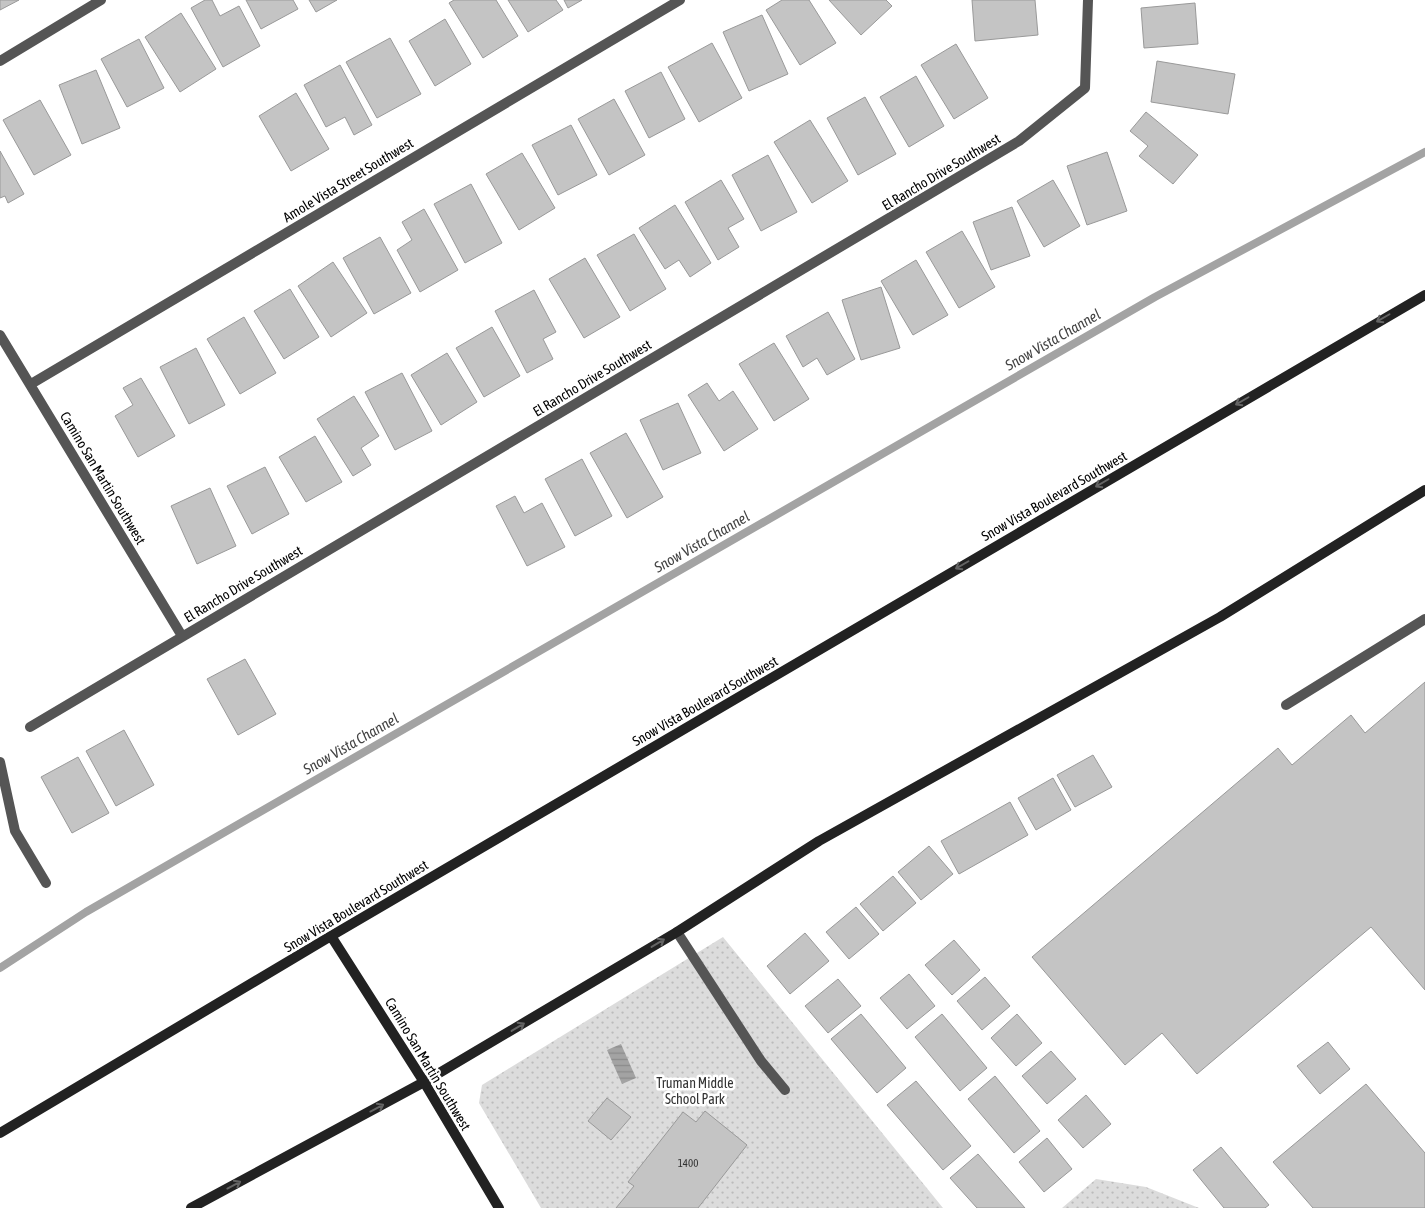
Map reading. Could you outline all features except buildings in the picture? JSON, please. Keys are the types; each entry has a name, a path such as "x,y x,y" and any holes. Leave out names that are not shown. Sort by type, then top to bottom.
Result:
{"main road":[{"name":"Snow Vista Boulevard Southwest","path":"0,1133 331,936 1425,295"},
{"path":"191,1208 424,1082 676,932 819,841 1220,617 1425,490"},
{"name":"Camino San Martin Southwest","path":"331,936 424,1082 498,1208"}],"street":[{"path":"0,61 101,0"},
{"name":"Amole Vista Street Southwest","path":"31,384 680,0"},
{"name":"El Rancho Drive Southwest","path":"30,727 1019,141 1085,88 1088,0"},
{"name":"Camino San Martin Southwest","path":"0,335 182,636"},
{"path":"1286,705 1425,619"},
{"path":"0,762 15,831 46,884"},
{"path":"676,932 761,1061 785,1090"}],"green space":[{"name":"Truman Middle School Park","path":"723,937 943,1208 541,1208 479,1103 482,1085"},
{"path":"1096,1179 1146,1187 1199,1208 1062,1208"}],"shaded area":[{"path":"621,1044 636,1078 622,1084 607,1050"}],"waterway":[{"name":"Snow Vista Channel","path":"0,968 86,912 1155,297 1425,152"}]}
